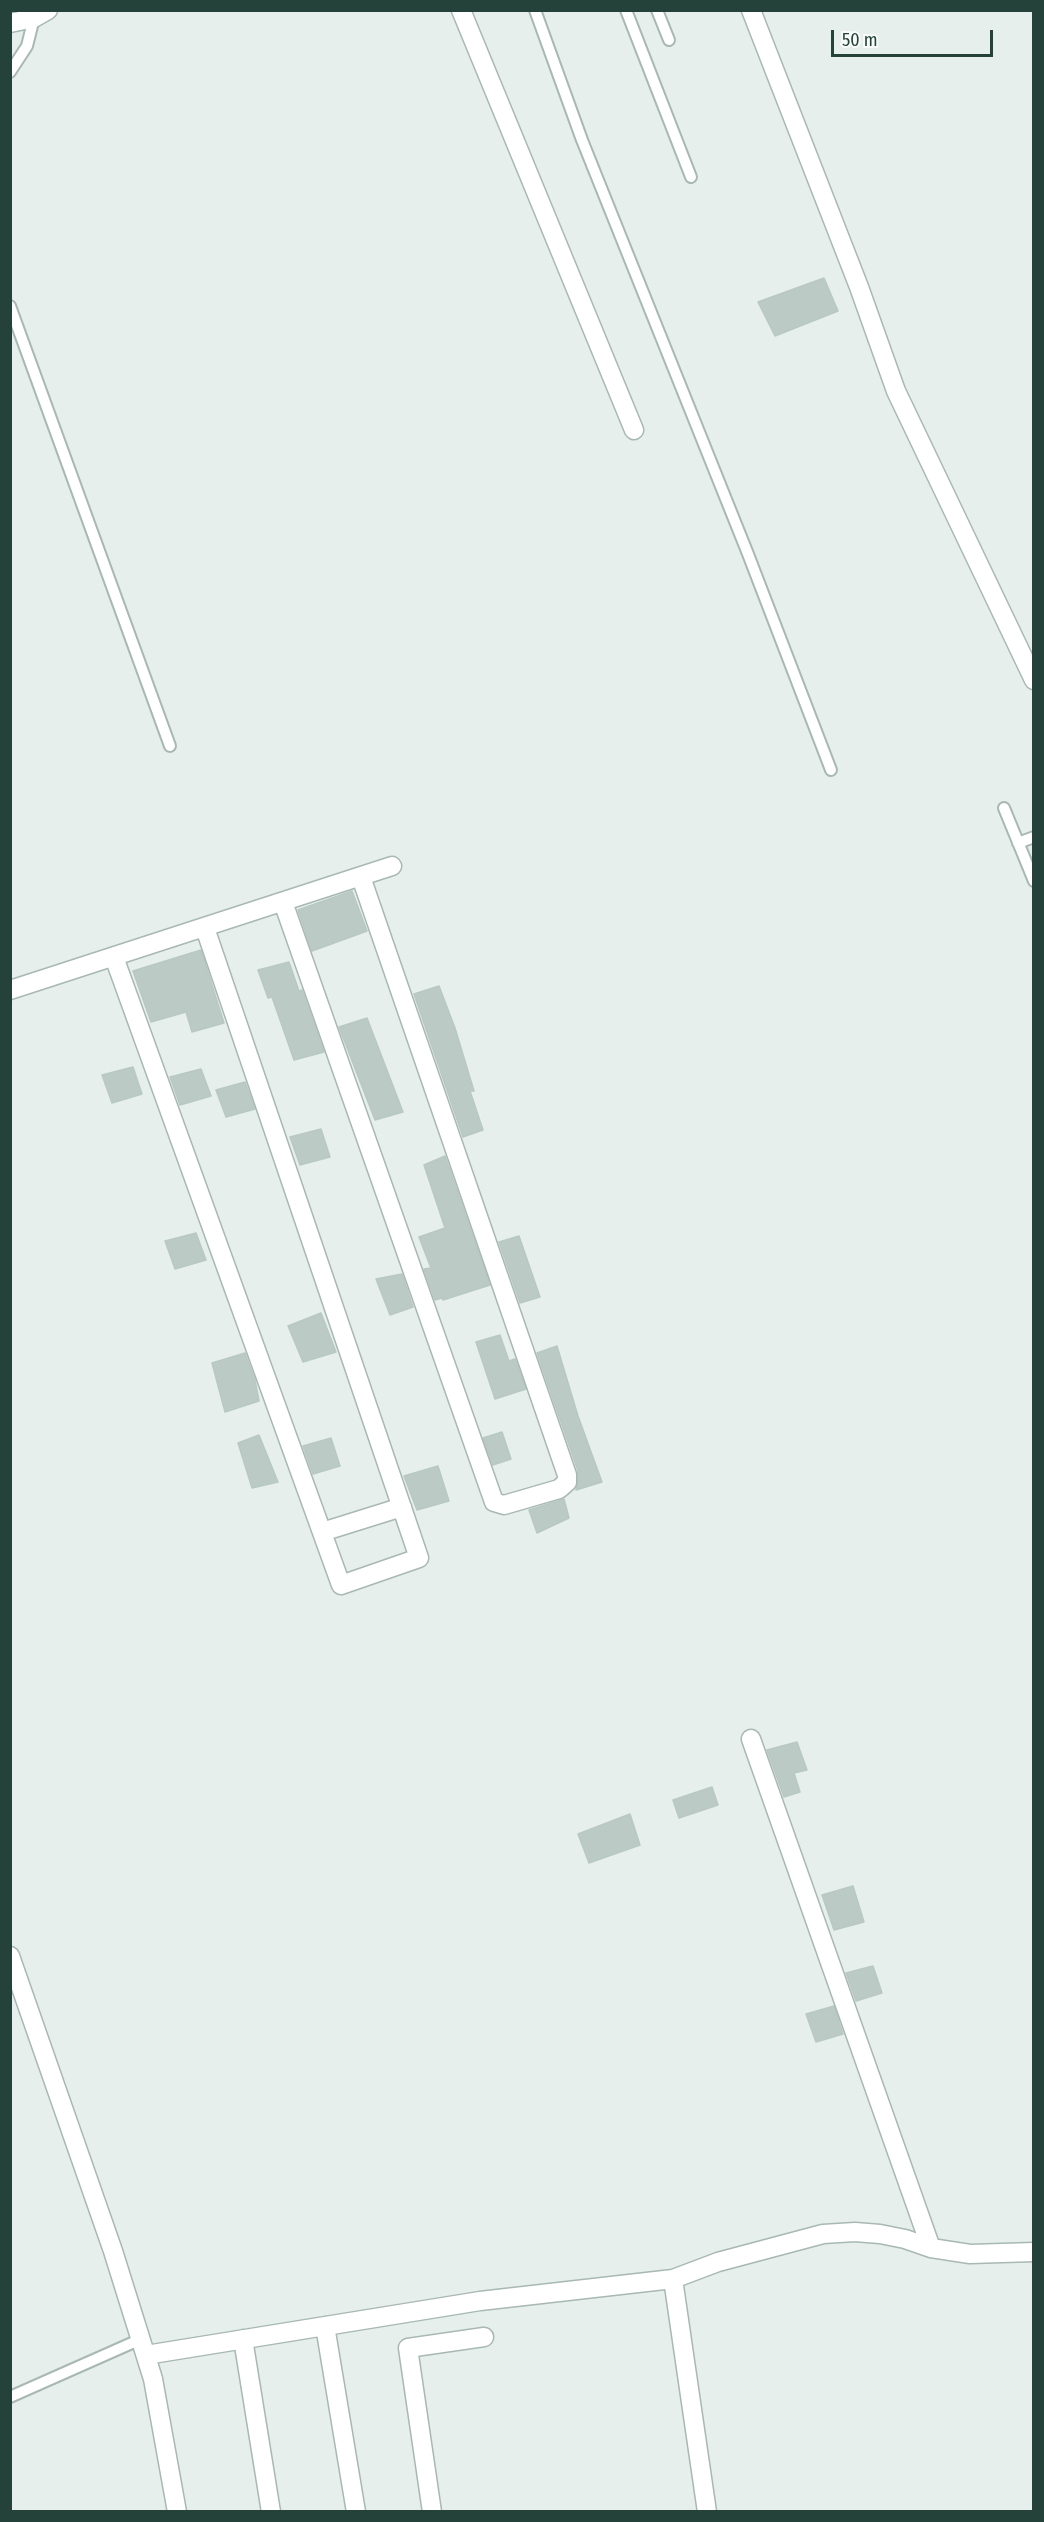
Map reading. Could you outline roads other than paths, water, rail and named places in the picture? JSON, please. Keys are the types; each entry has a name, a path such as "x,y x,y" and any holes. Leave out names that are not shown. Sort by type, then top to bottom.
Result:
{"street":[{"path":"461,10 634,430"},
{"path":"751,10 859,287 896,391 1034,680"},
{"path":"10,23 41,14"},
{"path":"10,990 392,866"},
{"path":"284,902 494,1502 504,1505 559,1489 567,1482 567,1475 361,877"},
{"path":"114,957 341,1585 419,1558 205,928"},
{"path":"322,1532 402,1508"},
{"path":"751,1738 931,2248"},
{"path":"10,1956 113,2251 153,2379 177,2511"},
{"path":"143,2347 243,2339 480,2301 673,2279 718,2262 823,2234 855,2232 880,2234 931,2248 969,2254 1034,2252"},
{"path":"673,2279 707,2511"},
{"path":"325,2326 356,2511"},
{"path":"432,2511 408,2348 484,2337"},
{"path":"243,2339 271,2511"}],"lane":[{"path":"535,10 582,140 748,554 831,770"},
{"path":"626,10 691,177"},
{"path":"657,10 669,40"},
{"path":"10,72 27,46 41,14"},
{"path":"10,306 170,746"},
{"path":"1004,808 1034,881"},
{"path":"1018,843 1034,837"},
{"path":"10,2397 143,2347"}]}
